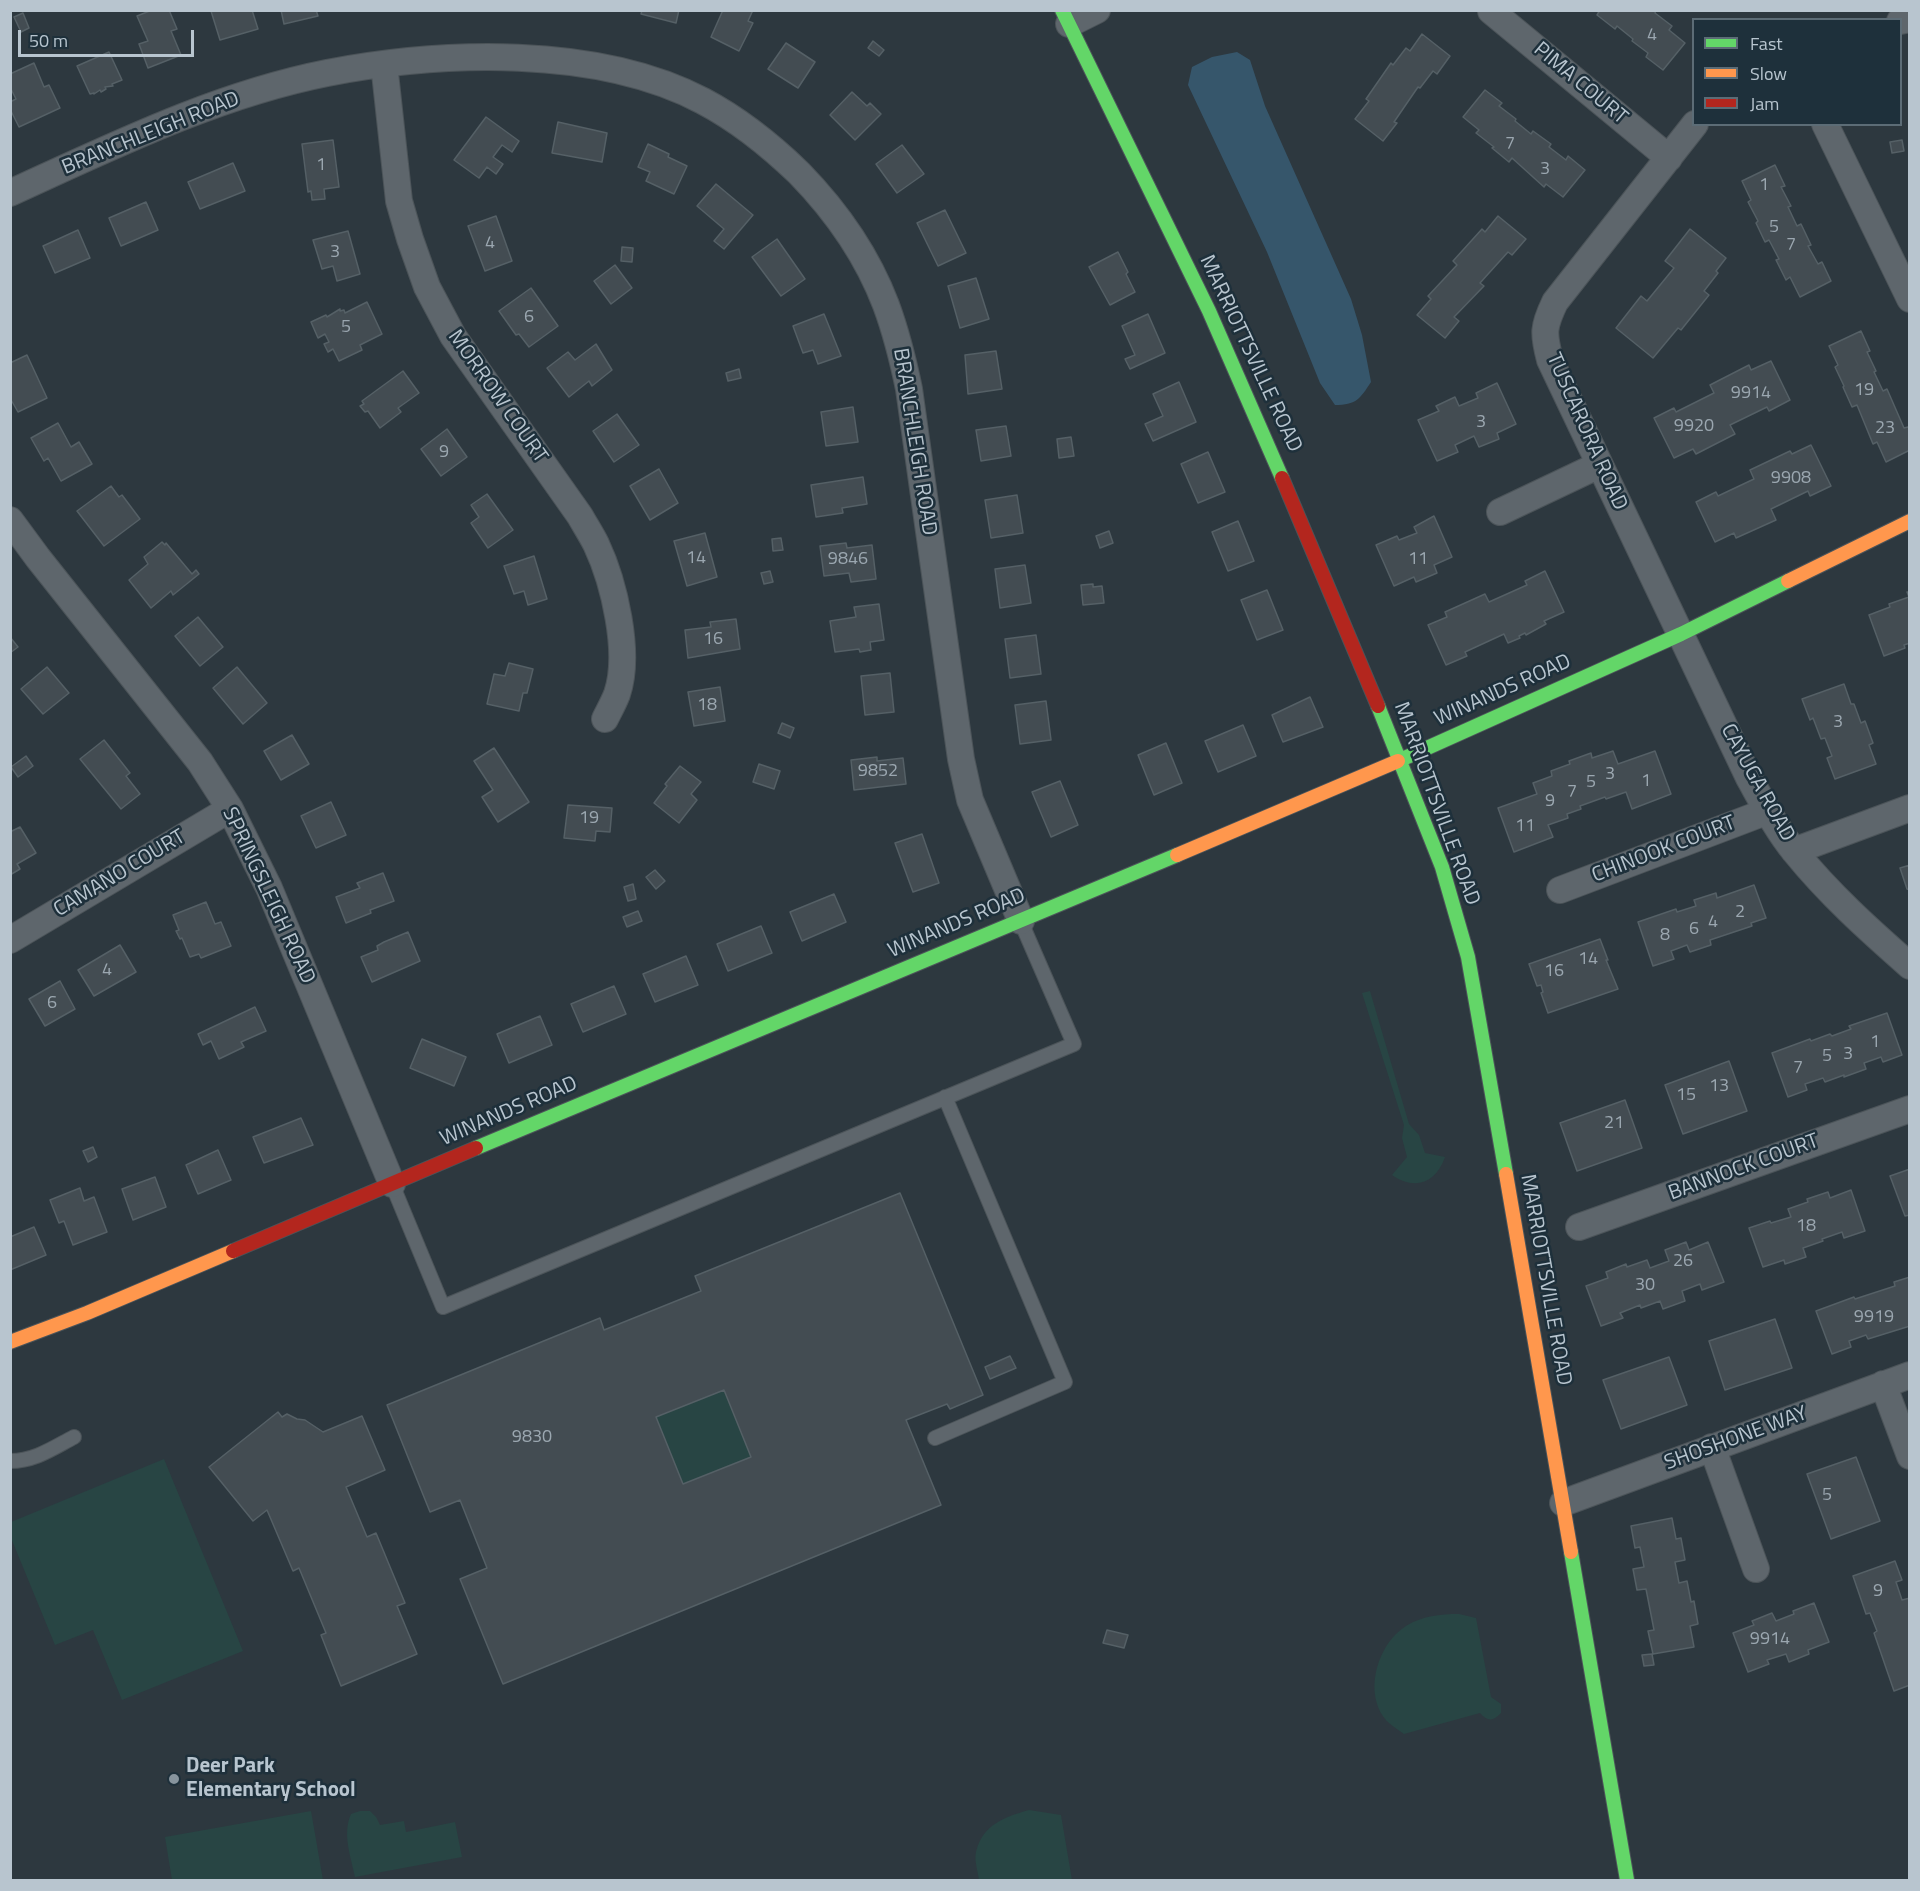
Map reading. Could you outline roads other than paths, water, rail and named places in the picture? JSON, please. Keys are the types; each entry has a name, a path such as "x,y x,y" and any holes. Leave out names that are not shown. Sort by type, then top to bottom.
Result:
{"street":[{"path":"1066,17 1097,10"},
{"name":"PIMA COURT","path":"1491,11 1669,158"},
{"name":"MARRIOTTSVILLE ROAD","path":"1066,17 1209,311 1278,467 1442,867 1467,957 1627,1881"},
{"name":"BRANCHLEIGH ROAD","path":"10,193 191,113 252,93 326,74 384,64 475,57 545,60 601,67 652,80 701,100 740,123 782,156 842,222 865,260 885,303 899,344 909,389 963,769 970,800 1021,921"},
{"name":"MORROW COURT","path":"384,64 399,201 427,287 453,336 580,516 597,546 611,586 621,634 622,663 617,693 605,719"},
{"name":"TUSCARORA ROAD","path":"1681,634 1550,360 1545,338 1546,320 1555,302 1693,126"},
{"path":"1826,126 1910,299"},
{"path":"1500,512 1599,465"},
{"name":"SPRINGSLEIGH ROAD","path":"10,520 200,762 230,808 269,888 392,1184"},
{"name":"WINANDS ROAD","path":"10,1342 87,1313 1400,760 1681,634 1910,521"},
{"name":"CAYUGA ROAD","path":"1681,634 1749,778 1794,850 1833,895 1910,966"},
{"name":"CAMANO COURT","path":"10,940 230,808"},
{"path":"1794,850 1910,808"},
{"name":"CHINOOK COURT","path":"1560,890 1768,811"},
{"name":"BANNOCK COURT","path":"1579,1227 1910,1109"},
{"name":"SHOSHONE WAY","path":"1563,1503 1910,1376"},
{"path":"1883,1384 1910,1456"},
{"path":"1712,1447 1756,1569"}],"lane":[{"path":"392,1184 443,1307 1074,1044 1021,921"},
{"path":"935,1438 1065,1382 945,1097"},
{"path":"10,1461 35,1458 74,1437"}],"water":[{"path":"1237,52 1250,60 1265,106 1351,299 1362,335 1371,382 1357,400 1348,404 1335,405 1320,383 1267,252 1188,85 1192,67 1212,57"}],"place":[{"name":"Deer Park Elementary School","path":"174,1779"}]}
